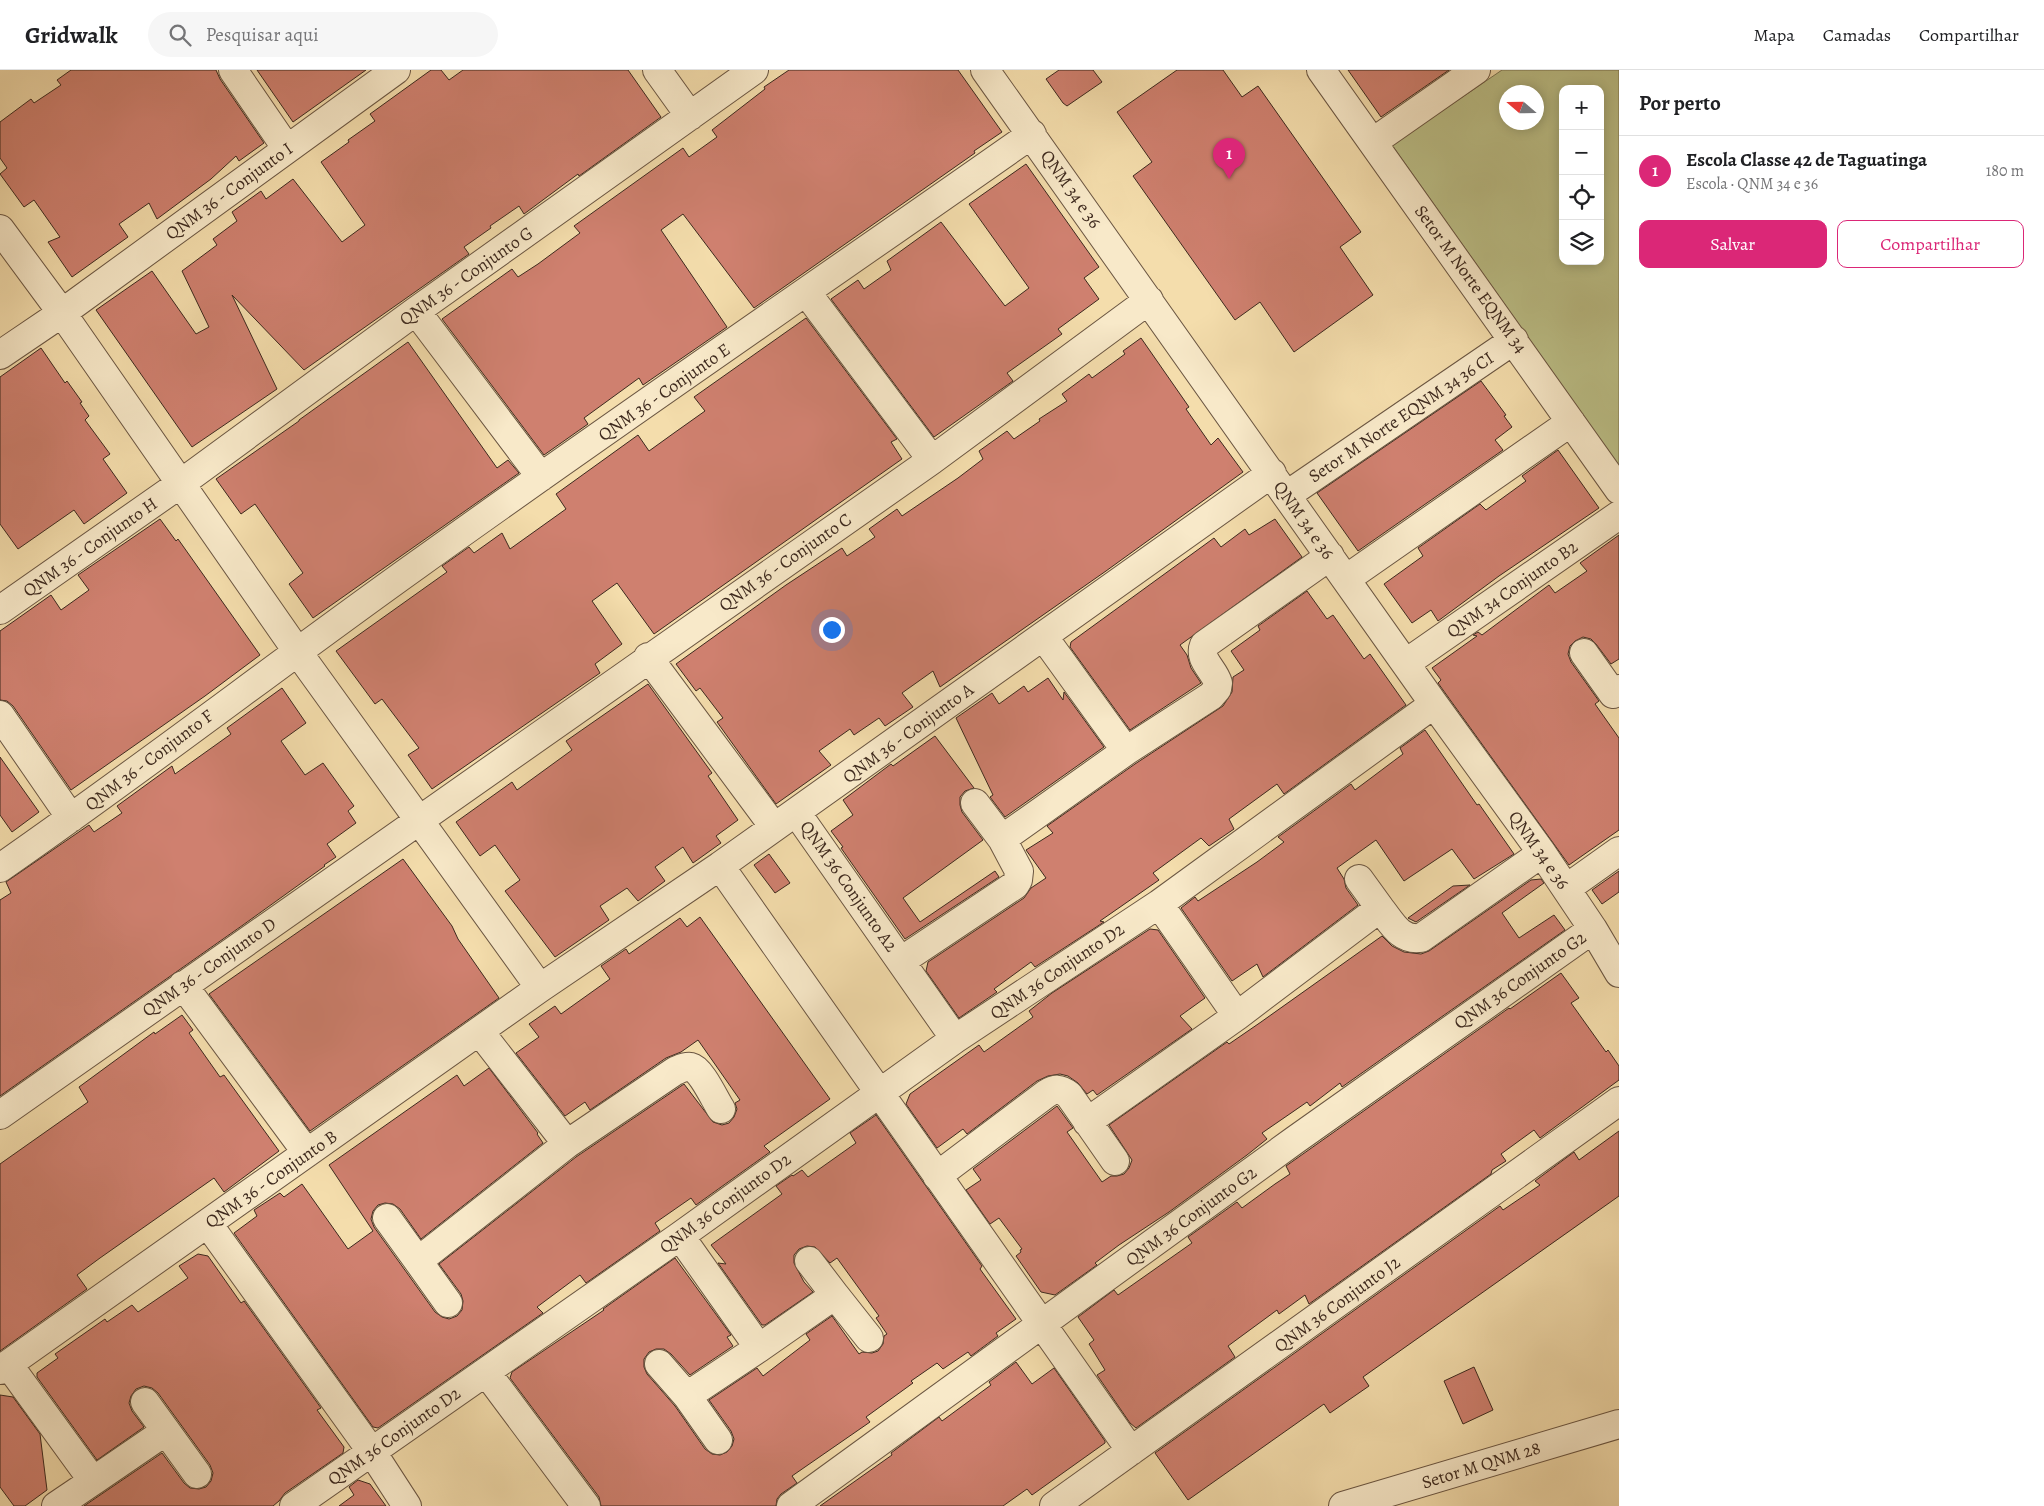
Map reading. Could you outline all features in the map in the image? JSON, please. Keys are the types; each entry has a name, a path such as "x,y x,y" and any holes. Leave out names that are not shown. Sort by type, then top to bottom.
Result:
{"street":[{"path":"233,70 287,149"},
{"name":"QNM 36 - Conjunto I","path":"0,355 62,313 396,70"},
{"path":"657,70 690,116"},
{"name":"QNM 36 - Conjunto G","path":"180,484 416,311 754,70"},
{"name":"QNM 34 e 36","path":"985,70 1434,704 1567,888 1619,973"},
{"name":"Setor M Norte EQNM 34","path":"1321,70 1619,490"},
{"path":"1372,142 1476,70"},
{"name":"QNM 36 - Conjunto E","path":"297,651 541,476 807,293 1032,134"},
{"path":"0,229 62,313 297,651 540,988"},
{"path":"807,293 932,460"},
{"name":"QNM 36 - Conjunto C","path":"419,822 648,658 932,460 1149,300"},
{"path":"416,311 541,476"},
{"name":"Setor M Norte EQNM 34 36 CI","path":"1287,495 1514,340"},
{"path":"1346,579 1572,422"},
{"name":"QNM 36 - Conjunto A","path":"540,988 720,866 1272,473"},
{"name":"QNM 36 - Conjunto H","path":"0,610 180,484"},
{"name":"QNM 34 Conjunto B2","path":"1406,663 1619,515"},
{"path":"1002,839 1126,752 1211,696 1217,689 1217,678 1203,657 1202,650 1204,645 1330,556"},
{"path":"1043,636 1126,752"},
{"name":"QNM 36 - Conjunto F","path":"0,868 71,818 297,651"},
{"path":"1584,653 1617,695"},
{"path":"648,658 774,827"},
{"name":"QNM 36 Conjunto D2","path":"294,1506 680,1236 956,1039 1159,904 1434,704"},
{"path":"0,715 71,818"},
{"name":"QNM 36 Conjunto A2","path":"901,961 1014,885 1018,880 1019,870 1002,839 975,803"},
{"name":"QNM 36 Conjunto A2","path":"796,812 956,1039"},
{"name":"QNM 36 - Conjunto D","path":"0,1115 183,985 419,822"},
{"path":"1567,888 1619,851"},
{"path":"1359,879 1400,934 1411,939 1421,938 1542,853"},
{"path":"720,866 1131,1451"},
{"path":"1159,904 1237,1016"},
{"path":"1088,1122 1237,1016 1380,908"},
{"name":"QNM 36 Conjunto G2","path":"791,1506 1311,1129 1593,929"},
{"path":"183,985 308,1153"},
{"name":"QNM 36 - Conjunto B","path":"4,1367 540,988"},
{"path":"480,1032 567,1144"},
{"path":"418,1261 567,1144 675,1071 684,1067 692,1067 699,1073 721,1109"},
{"path":"937,1176 1052,1090 1059,1089 1068,1095 1115,1161"},
{"name":"QNM 36 Conjunto J2","path":"1054,1506 1619,1101"},
{"path":"387,1218 448,1303"},
{"path":"208,1224 372,1452 407,1506"},
{"path":"680,1236 759,1348"},
{"path":"809,1261 869,1338"},
{"path":"687,1396 835,1295"},
{"path":"659,1364 687,1396 718,1440"},
{"path":"4,1367 93,1481"},
{"path":"486,1372 586,1506"},
{"path":"145,1402 197,1474"},
{"name":"Setor M QNM 28","path":"1343,1506 1619,1424"},
{"path":"56,1506 166,1431"}],"green space":[{"path":"1502,70 1619,70 1619,466 1392,145"}],"building":[{"path":"71,70 216,70 220,79 264,143 239,161 236,156 211,179 157,219 149,203 119,224 128,237 72,277 48,242 60,237 34,200 24,207 0,174 7,168 0,158 0,122 31,99 34,103 61,85 57,80"},
{"path":"257,70 366,70 293,122"},
{"path":"431,70 441,70 449,80 463,70 628,70 661,117 524,214 519,206 490,226 491,228 464,247 469,254 304,370 232,295 277,389 192,447 96,310 152,271 196,334 209,327 182,271 217,245 213,239 237,221 232,212 261,191 266,199 293,179 342,242 365,225 321,162 375,121 370,114"},
{"path":"789,70 958,70 1002,132 754,308 683,214 661,230 727,327 643,385 639,378 584,418 588,424 544,455 442,319 512,269 518,277 538,264 580,233 574,226 683,148 689,157 717,137 712,130 765,89 764,87"},
{"path":"1059,70 1093,70 1102,82 1067,106 1046,79"},
{"path":"1177,70 1223,70 1242,97 1258,86 1361,232 1340,247 1373,295 1294,352 1260,302 1235,320 1133,176 1152,162 1117,112"},
{"path":"1348,70 1449,70 1381,117"},
{"path":"1026,164 1099,267 1084,278 1099,299 1058,329 1062,334 1007,373 1013,381 934,437 831,299 858,280 864,289 891,270 887,261 941,222 1005,306 1029,288 969,204"},
{"path":"806,318 897,439 891,442 902,459 654,634 617,583 592,601 622,644 595,664 600,673 432,789 408,755 419,748 382,699 375,704 336,651 447,572 442,566 469,547 474,553 502,533 510,549 566,509 556,494 638,435 649,451 705,411 694,397"},
{"path":"1141,338 1189,407 1186,409 1211,445 1218,438 1243,472 940,687 933,671 902,693 913,707 885,726 879,718 854,735 850,729 819,751 831,765 776,804 717,722 723,718 700,688 696,691 676,664 786,585 842,548 847,556 875,537 869,529 897,509 902,516 958,478 983,459 979,451 1007,431 1014,439 1040,421 1039,419 1067,401 1062,394 1089,374 1092,378 1125,354 1123,351"},
{"path":"408,342 497,468 508,460 519,473 313,618 289,584 303,573 255,504 241,514 216,479"},
{"path":"41,348 65,383 67,381 82,402 80,403 89,416 85,420 110,454 103,459 127,493 84,524 74,510 18,549 0,524 0,377"},
{"path":"1481,381 1506,415 1504,416 1512,427 1495,440 1503,450 1358,551 1317,493"},
{"path":"1558,450 1599,508 1499,576 1438,621 1431,610 1412,623 1384,584 1423,556 1418,548 1480,504 1486,510 1526,481 1522,476"},
{"path":"160,519 176,541 178,539 260,655 71,790 13,706 7,701 0,700 0,631 51,595 61,610 89,590 78,575"},
{"path":"1275,519 1302,557 1180,645 1201,683 1130,730 1070,647 1071,642 1214,538 1221,547 1245,529 1249,535"},
{"path":"1619,535 1619,659 1611,664 1591,639 1583,637 1570,646 1568,654 1571,662 1599,701 1595,704 1619,738 1619,830 1569,865 1438,683 1441,680 1432,668 1477,636 1473,635 1478,632 1482,635 1549,585 1555,593 1587,571 1580,563"},
{"path":"1307,591 1327,619 1333,615 1364,659 1370,654 1406,705 1284,794 1277,784 1229,819 1234,829 1209,846 1201,838 1153,873 1159,880 1100,921 1104,922 1035,967 1031,962 994,989 997,992 959,1018 926,971 928,962 1024,898 1031,888 1046,878 1026,850 1053,833 1047,826 1135,764 1223,706 1232,692 1233,677 1244,670 1231,651 1260,630 1258,626"},
{"path":"1048,678 1063,700 1064,692 1104,747 1005,817 990,797 993,795 956,718 992,693 999,704 1024,686 1028,692"},
{"path":"648,684 712,773 708,776 738,820 716,836 721,843 693,863 683,847 655,867 665,881 638,901 627,888 600,906 609,920 555,957 505,891 520,880 495,845 480,856 456,822 512,782 517,790 572,750 566,741"},
{"path":"282,688 306,723 281,741 305,775 323,763 354,806 348,811 356,823 327,844 336,857 243,925 0,1096 0,900 11,893 6,882 89,825 94,832 122,813 117,806 172,766 175,774 231,734 227,728"},
{"path":"1425,730 1514,854 1474,879 1452,849 1404,881 1376,840 1337,868 1344,879 1346,888 1358,905 1263,977 1257,964 1232,981 1181,908 1195,897 1198,901 1257,862 1284,842 1278,837 1351,784 1355,790 1403,754 1400,748"},
{"path":"935,736 974,788 965,791 960,797 960,805 962,812 983,840 903,898 920,922 995,871 999,877 905,939 831,831 853,815 843,800 891,764 893,766"},
{"path":"0,757 39,812 12,832 0,815"},
{"path":"769,854 790,883 775,893 754,865"},
{"path":"403,859 452,926 458,939 499,998 310,1131 209,994"},
{"path":"1619,871 1619,892 1602,904 1592,890"},
{"path":"1541,879 1544,883 1502,913 1519,938 1554,915 1565,930 1342,1087 1340,1083 1310,1106 1307,1102 1262,1133 1267,1139 1247,1155 1169,1212 1119,1245 1095,1263 1097,1265 1055,1295 1041,1292 1016,1256 1022,1249 999,1218 990,1224 966,1190 981,1180 973,1169 1057,1106 1073,1128 1067,1132 1102,1182 1111,1176 1124,1174 1132,1160 1109,1125 1227,1042 1229,1044 1261,1022 1382,936 1392,946 1404,952 1421,954 1429,951 1531,880"},
{"path":"1470,885 1416,922 1408,918 1453,886"},
{"path":"700,917 830,1099 764,1146 770,1152 696,1205 691,1198 655,1223 660,1231 586,1283 580,1275 537,1307 543,1313 378,1428 373,1427 234,1233 257,1216 254,1210 280,1193 284,1197 302,1184 348,1249 373,1231 329,1165 457,1075 464,1086 489,1068 538,1133 543,1143 421,1239 400,1209 393,1204 385,1203 378,1205 373,1211 371,1219 374,1227 435,1312 449,1319 457,1316 462,1310 463,1301 461,1294 439,1264 576,1157 684,1084 713,1122 722,1125 729,1123 734,1117 737,1109 735,1103 740,1100 698,1040 681,1052 666,1058 590,1110 585,1102 565,1116 516,1053 539,1037 529,1024 555,1006 561,1014 610,979 601,966 626,949 629,954 680,918 687,927"},
{"path":"1150,929 1158,930 1205,998 1180,1016 1192,1029 1097,1095 1093,1090 1087,1094 1078,1083 1068,1076 1060,1074 1048,1076 1037,1081 967,1134 963,1129 937,1148 906,1104 910,1094 979,1045 984,1052 1033,1017 1029,1011 1052,993"},
{"path":"1561,973 1579,998 1571,1003 1606,1052 1608,1050 1619,1066 1619,1080 1540,1138 1534,1130 1501,1154 1506,1161 1492,1170 1491,1174 1309,1304 1305,1295 1279,1314 1277,1310 1228,1346 1235,1357 1136,1428 1130,1423 1097,1375 1105,1370 1089,1344 1094,1340 1078,1317 1114,1290 1118,1295 1192,1243 1188,1237 1237,1202 1242,1208 1290,1174 1286,1166"},
{"path":"182,1015 193,1030 189,1033 220,1077 224,1075 279,1151 224,1192 214,1178 100,1258 77,1275 87,1289 0,1351 0,1164 88,1102 79,1087 154,1032 155,1034"},
{"path":"876,1115 982,1266 980,1269 1016,1319 996,1333 998,1336 971,1356 968,1352 943,1369 937,1363 911,1381 913,1383 866,1417 870,1422 792,1476 797,1483 781,1494 777,1499 776,1506 601,1506 599,1497 510,1378 512,1372 604,1310 675,1258 731,1335 727,1337 733,1346 690,1375 664,1349 656,1349 649,1352 644,1359 644,1367 647,1374 675,1406 705,1449 712,1454 720,1455 727,1452 732,1446 734,1439 731,1431 709,1400 757,1368 763,1376 810,1340 806,1334 832,1316 859,1354 862,1352 872,1353 878,1351 883,1344 884,1336 887,1334 876,1318 879,1316 837,1258 830,1263 815,1247 807,1246 799,1249 794,1255 794,1263 804,1282 813,1292 765,1325 762,1325 718,1263 726,1264 711,1245 782,1194 776,1186 802,1170 808,1177 856,1143 850,1133"},
{"path":"1619,1131 1619,1196 1363,1377 1369,1386 1330,1413 1324,1404 1188,1500 1155,1453 1500,1206 1503,1210 1540,1185 1535,1181 1574,1152 1579,1160"},
{"path":"198,1254 208,1256 241,1303 244,1301 321,1408 317,1410 344,1447 343,1453 285,1493 273,1506 84,1506 162,1453 184,1483 190,1488 199,1489 206,1487 211,1481 213,1473 210,1465 158,1393 152,1388 144,1386 136,1389 129,1403 132,1411 144,1427 97,1460 37,1377 37,1373 58,1358 55,1354 105,1319 107,1322 132,1305 138,1312 188,1278 179,1266"},
{"path":"1016,1362 1032,1384 1054,1368 1105,1443 1032,1495 1027,1489 1003,1506 820,1506 892,1455 891,1453 939,1417 942,1421 991,1385 989,1382"},
{"path":"1474,1367 1493,1410 1463,1424 1444,1381"},
{"path":"0,1395 13,1397 40,1434 47,1490 25,1506 14,1506 0,1487"},
{"path":"358,1480 370,1484 386,1506 339,1506 354,1495 349,1487"}],"place":[{"name":"Escola Classe 42 de Taguatinga","path":"1229,179"}]}
